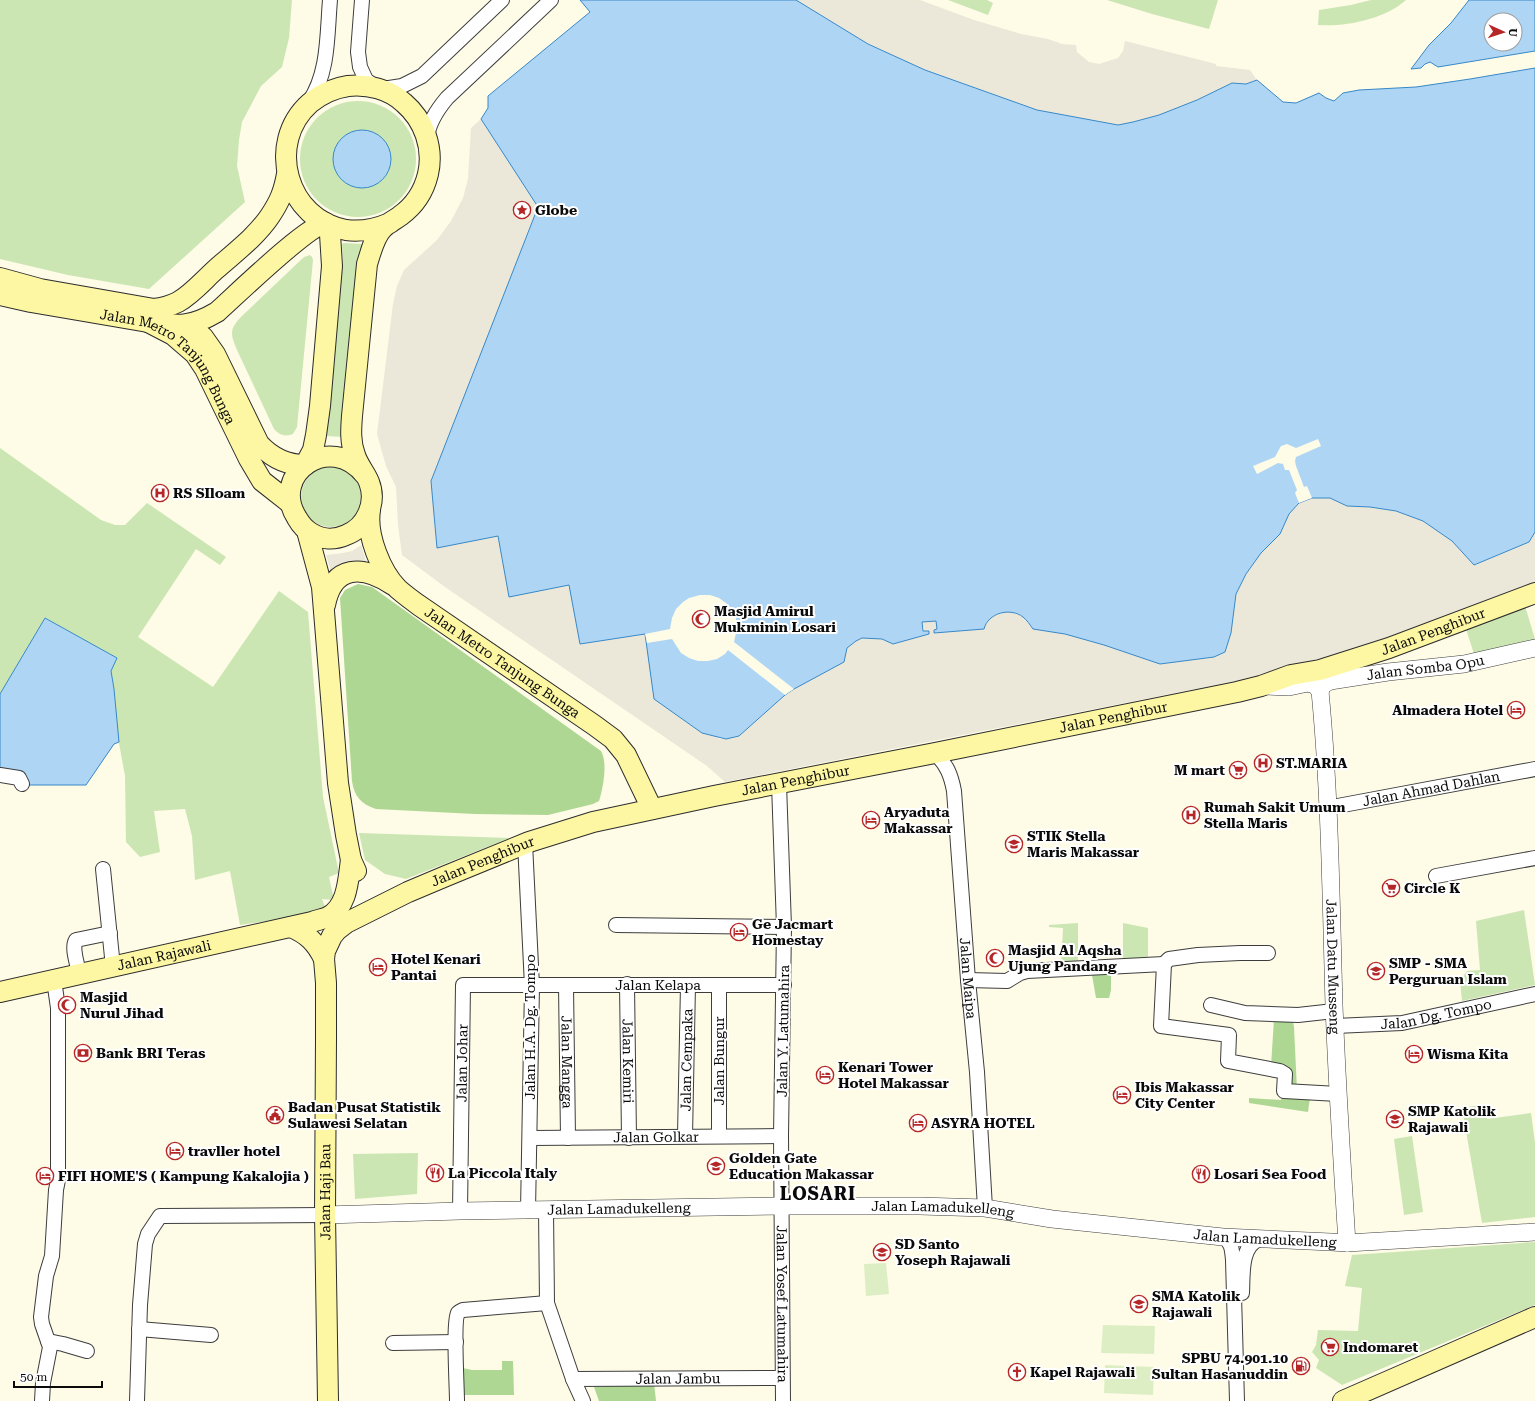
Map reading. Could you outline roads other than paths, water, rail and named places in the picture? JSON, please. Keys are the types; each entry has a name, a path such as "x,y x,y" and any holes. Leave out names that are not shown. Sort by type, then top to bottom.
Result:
{"main road":[{"path":"365,475 355,464 348,460 334,456 319,458 305,465 299,471 291,486 290,503 292,511 301,526 307,531 323,538 340,538 355,531 364,521 370,510 372,491 365,475 359,466 351,436 367,264 378,235 383,228 390,223 408,210 415,202 425,183 430,162 427,139 418,119 405,103 389,92 377,88 355,85 343,87 321,95 306,108 294,124 287,143 287,174 294,193 300,203 308,211 326,223 346,230 359,231 378,228 390,223"},
{"name":"Jalan Metro Tanjung Bunga","path":"0,278 40,289 154,309 164,308 187,295 256,232 269,217 285,190 287,174"},
{"path":"148,322 173,326 189,325 204,320 217,312 285,251 318,226 326,223"},
{"path":"305,465 312,450 316,435 321,398 332,266 330,234 326,223"},
{"name":"Jalan Metro Tanjung Bunga","path":"0,296 148,322 173,335 195,354 205,369 249,459 262,480 290,503"},
{"name":"Jalan Metro Tanjung Bunga","path":"189,325 203,337 215,354 259,444 266,451 285,462 305,465"},
{"name":"Jalan Metro Tanjung Bunga","path":"370,510 369,523 371,534 382,568 398,589 420,606 594,725 613,740 626,755 652,809"},
{"path":"307,531 322,586 325,607 338,783 351,860 345,896 338,909 337,920"},
{"path":"325,607 328,592 332,584 342,575 353,572 373,574 398,589"},
{"name":"Jalan Penghibur","path":"337,920 525,843 593,822 1261,686 1285,677 1320,670 1389,648 1535,593"},
{"name":"Jalan Rajawali","path":"0,992 291,926 337,920"},
{"name":"Jalan Haji Bau","path":"328,1401 325,1215 326,983 324,959 325,951 332,936 337,930 337,920"},
{"name":"Jalan Haji Bau","path":"291,926 307,935 314,941 324,959"},
{"path":"1343,1401 1535,1317"}],"street":[{"path":"306,108 314,95 325,59 330,0"},
{"path":"362,0 358,52 360,67 366,80 377,88 402,86 422,76 502,0"},
{"path":"427,139 428,131 434,115 447,98 551,0"},
{"name":"Jalan Somba Opu","path":"1320,691 1323,685 1330,681 1388,672 1464,664 1535,648"},
{"name":"Jalan Penghibur","path":"1261,686 1289,686 1308,683 1315,685 1320,691"},
{"name":"Jalan Datu Musseng","path":"1320,691 1328,808 1338,1094 1347,1243"},
{"name":"Jalan Maipa","path":"936,753 946,764 954,791 968,980 977,1072 985,1208"},
{"name":"Jalan Ahmad Dahlan","path":"1328,808 1535,769"},
{"path":"0,775 19,778 22,784"},
{"name":"Jalan Y. Latumahira","path":"779,784 784,927 781,1136 782,1206"},
{"name":"Jalan H.A. Dg. Tompo","path":"525,843 532,986 528,1211"},
{"path":"1436,876 1535,858"},
{"path":"103,869 112,967"},
{"path":"616,924 784,927"},
{"path":"79,974 74,948 76,940 110,933"},
{"path":"968,980 1007,981 1020,973 1027,971 1164,964 1169,959 1198,955 1268,953"},
{"path":"1164,964 1161,1026 1229,1035 1228,1061 1280,1071 1285,1074 1284,1091 1338,1094"},
{"path":"42,1401 43,1383 50,1347 41,1317 46,1276 52,1256 56,1190 58,1180 58,1008 54,980"},
{"name":"Jalan Kelapa","path":"532,986 627,984 784,985"},
{"name":"Jalan Kemiri","path":"627,984 629,1138"},
{"name":"Jalan Johar","path":"460,1211 463,985 532,986"},
{"name":"Jalan Mangga","path":"566,985 568,1138"},
{"name":"Jalan Cempaka","path":"685,1136 688,985"},
{"name":"Jalan Bungur","path":"719,985 719,1136"},
{"name":"Jalan Dg. Tompo","path":"1211,1005 1245,1013 1298,1014 1335,1019 1402,1022 1535,994"},
{"name":"Jalan Golkar","path":"530,1138 781,1136"},
{"name":"Jalan Lamadukelleng","path":"325,1215 460,1211 782,1206 920,1206 985,1208 1052,1219 1222,1237 1347,1243 1535,1232"},
{"name":"Jalan Yosef Latumahira","path":"782,1206 783,1401"},
{"path":"546,1210 547,1303 573,1379 583,1401"},
{"path":"137,1401 145,1244 148,1234 160,1216 325,1215"},
{"path":"1222,1237 1228,1241 1232,1247 1237,1401"},
{"path":"1236,1349 1246,1255 1252,1242 1260,1239"},
{"path":"457,1401 456,1342 457,1316 460,1311 547,1303"},
{"path":"140,1329 211,1335"},
{"path":"48,1341 87,1351"},
{"path":"393,1343 456,1342"},
{"name":"Jalan Jambu","path":"573,1379 782,1378"}],"water":[{"path":"580,0 796,0 868,44 925,70 1037,110 1118,125 1159,115 1197,100 1232,83 1246,84 1257,80 1283,102 1296,103 1319,93 1334,101 1343,93 1359,90 1416,87 1535,68 1535,532 1529,542 1474,565 1452,541 1423,521 1396,511 1370,507 1347,506 1330,498 1312,498 1299,503 1289,514 1280,534 1261,553 1246,574 1236,594 1231,633 1225,652 1214,657 1160,664 1104,645 1065,634 1033,629 1023,617 1012,612 1000,613 990,619 986,623 984,629 934,633 934,630 937,629 936,621 922,622 923,631 929,631 929,634 893,644 882,639 862,638 856,641 847,648 844,662 785,695 739,736 726,739 702,733 654,699 645,634 580,644 569,585 509,597 498,536 437,548 431,481 538,207 481,119 488,108 488,96 590,12"},
{"path":"1469,0 1535,0 1535,51 1438,67 1430,62 1421,68 1411,69 1429,45 1451,23"},
{"path":"362,130 378,135 386,143 391,159 386,175 378,183 362,188 346,183 338,175 333,159 338,143 346,135"},
{"path":"45,618 117,658 111,671 119,742 114,744 86,785 28,785 0,772 0,694"}],"place":[{"name":"Globe","path":"522,210"},
{"name":"RS SIloam","path":"160,493"},
{"name":"Masjid Amirul Mukminin Losari","path":"701,619"},
{"name":"Almadera Hotel","path":"1516,710"},
{"name":"ST.MARIA","path":"1263,763"},
{"name":"M mart","path":"1238,770"},
{"name":"Rumah Sakit Umum Stella Maris","path":"1191,815"},
{"name":"Aryaduta Makassar","path":"871,820"},
{"name":"STIK Stella Maris Makassar","path":"1014,844"},
{"name":"Circle K","path":"1391,888"},
{"name":"Ge Jacmart Homestay","path":"739,932"},
{"name":"Masjid Al Aqsha Ujung Pandang","path":"995,958"},
{"name":"Hotel Kenari Pantai","path":"378,967"},
{"name":"SMP - SMA Perguruan Islam","path":"1376,971"},
{"name":"Masjid Nurul Jihad","path":"67,1005"},
{"name":"Bank BRI Teras","path":"83,1053"},
{"name":"Wisma Kita","path":"1414,1054"},
{"name":"Kenari Tower Hotel Makassar","path":"825,1075"},
{"name":"Ibis Makassar City Center","path":"1122,1095"},
{"name":"Badan Pusat Statistik Sulawesi Selatan","path":"275,1115"},
{"name":"SMP Katolik Rajawali","path":"1395,1119"},
{"name":"ASYRA HOTEL","path":"918,1123"},
{"name":"travller hotel","path":"175,1151"},
{"name":"Golden Gate Education Makassar","path":"716,1166"},
{"name":"La Piccola Italy","path":"435,1173"},
{"name":"Losari Sea Food","path":"1201,1174"},
{"name":"FIFI HOME'S ( Kampung Kakalojia )","path":"45,1176"},
{"name":"SD Santo Yoseph Rajawali","path":"882,1252"},
{"name":"SMA Katolik Rajawali","path":"1139,1304"},
{"name":"Indomaret","path":"1330,1347"},
{"name":"SPBU 74.901.10 Sultan Hasanuddin","path":"1301,1366"},
{"name":"Kapel Rajawali","path":"1017,1372"}],"district":[{"name":"LOSARI","path":"818,1194"}]}
